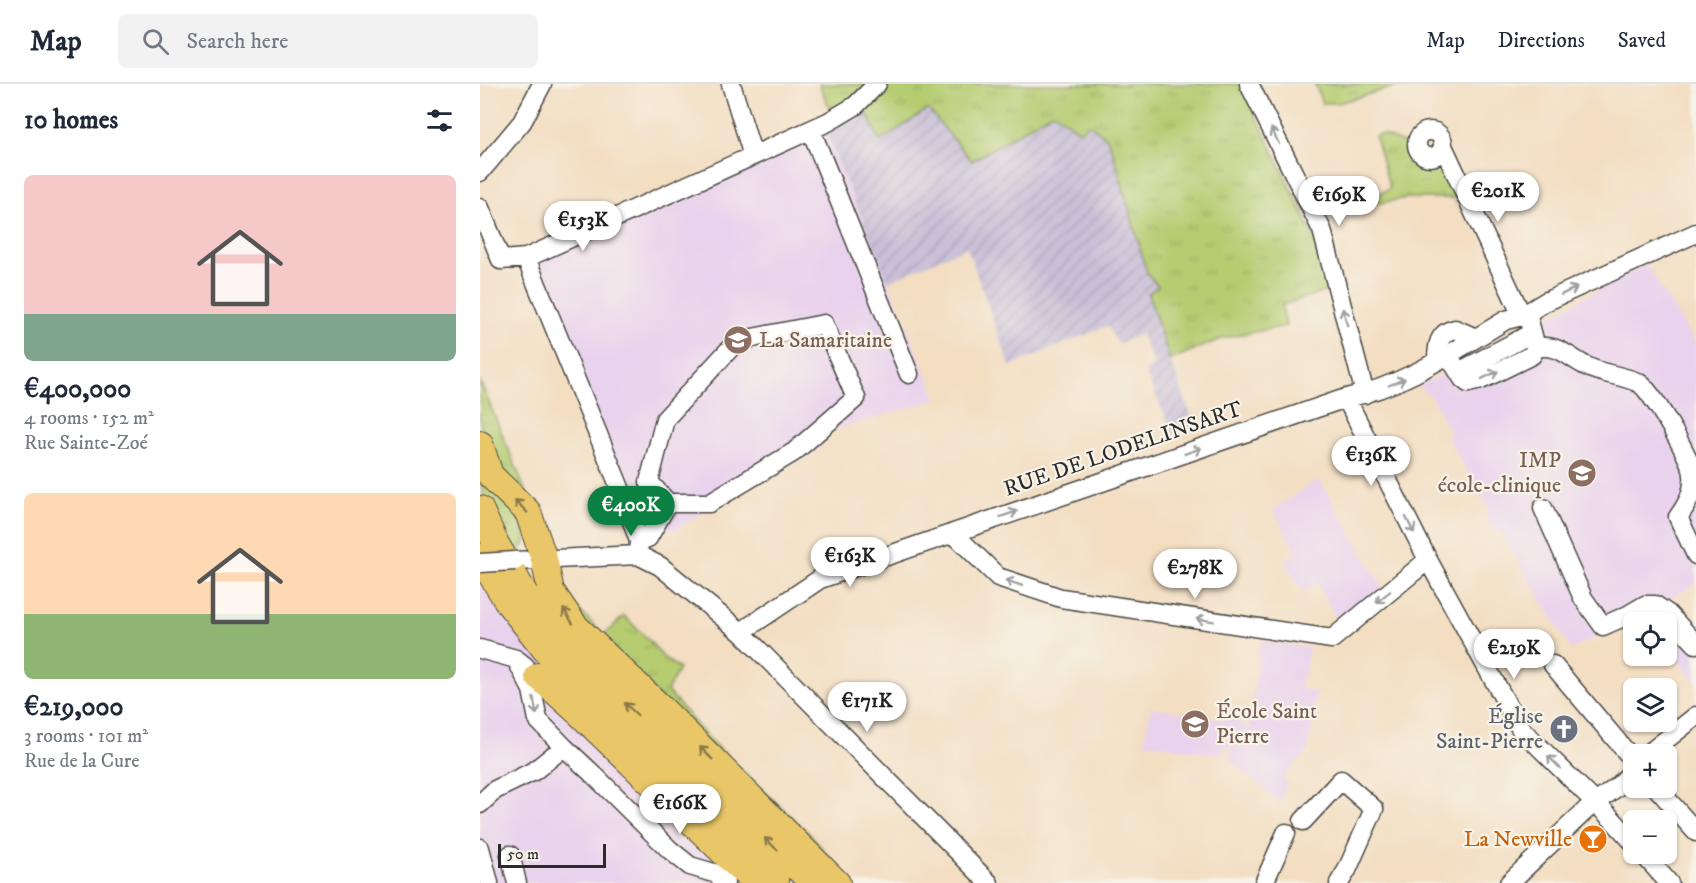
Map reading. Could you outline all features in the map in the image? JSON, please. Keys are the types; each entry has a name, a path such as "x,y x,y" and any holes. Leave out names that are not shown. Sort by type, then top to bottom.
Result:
{"highway":[{"path":"480,444 490,475 528,512 544,558 551,591 575,626 837,883"},
{"path":"480,509 496,544 528,598 575,656 815,883"},
{"path":"480,557 509,604 563,672 730,832 776,883"},
{"path":"538,676 755,883"}],"street":[{"path":"480,172 522,122 542,84"},
{"path":"731,84 753,156"},
{"path":"480,208 501,260 526,258 828,122 855,106 877,84"},
{"path":"1249,84 1322,230 1365,394"},
{"path":"811,130 909,374"},
{"path":"1443,146 1524,314 1534,340 1532,354 1481,380 1468,383 1442,358 1438,343 1446,333 1455,329 1476,338 1506,320 1524,314 1552,298 1696,233"},
{"path":"526,258 614,472 639,548 741,632 989,883"},
{"path":"824,324 856,398 794,452 710,503 668,503 649,482 665,419 737,341 824,324"},
{"path":"1534,340 1568,354 1587,366 1641,384 1654,400 1689,460 1693,472 1693,489 1678,517 1696,555"},
{"name":"RUE DE LODELINSART","path":"741,632 820,579 1346,398 1365,394 1400,381 1442,358"},
{"path":"1346,398 1428,560 1520,728 1623,831"},
{"path":"480,563 639,548 648,538 668,503"},
{"path":"1543,508 1583,598 1603,626 1645,605 1655,605 1668,614 1696,644"},
{"path":"953,533 998,577 1061,598 1332,639 1428,560"},
{"path":"480,649 516,659 538,676"},
{"path":"516,659 532,690 538,720 670,850 690,866 717,874 725,883"},
{"path":"1553,665 1623,748"},
{"path":"1661,744 1696,716"},
{"path":"480,804 487,788 534,771 564,747"},
{"path":"1303,821 1341,780 1374,809 1339,883"},
{"path":"1509,883 1586,810 1623,781"},
{"path":"1666,798 1696,832"},
{"path":"1264,883 1286,833"},
{"path":"510,855 517,883"},
{"path":"482,856 489,883"},
{"path":"1652,864 1669,883"}],"shaded area":[{"path":"865,109 880,140 928,109 972,161 1053,112 1079,131 1088,123 1107,138 1158,287 1148,294 1196,428 1173,434 1145,371 1155,366 1141,334 1118,344 1107,326 1010,366 967,247 888,281 824,128"},
{"name":"La Samaritaine","path":"824,128 937,399 825,433 818,450 675,530 637,525 532,261"},
{"name":"IMP école-clinique","path":"1646,264 1696,344 1696,584 1662,602 1673,612 1623,612 1623,625 1571,649 1499,530 1493,531 1484,515 1489,510 1447,436 1450,433 1431,396 1418,387"},
{"path":"1319,479 1383,587 1339,622 1317,584 1302,592 1285,561 1297,552 1273,510"},
{"path":"480,581 502,610 755,883 480,883"},
{"name":"IMP école-clinique","path":"1677,616 1696,633 1696,683 1677,659"},
{"name":"École Saint Pierre","path":"1260,641 1309,647 1305,674 1302,676 1300,688 1317,692 1308,751 1283,778 1288,783 1280,802 1229,760 1231,748 1224,746 1222,755 1144,742 1151,707 1226,720 1228,714 1249,729"}],"green space":[{"path":"819,84 866,84 834,118"},
{"path":"883,84 1241,84 1318,245 1329,290 1282,305 1286,326 1223,338 1170,360 1148,294 1158,286 1147,273 1107,138 1089,124 1080,131 1053,112 972,161 928,109 880,141 865,109"},
{"path":"1315,84 1405,84 1338,103 1322,103"},
{"path":"1381,134 1409,145 1413,158 1417,161 1427,164 1444,164 1460,198 1408,198 1374,204 1372,196 1390,189 1375,136"},
{"path":"480,381 532,506 495,469 480,424"},
{"path":"480,474 519,514 527,539 522,548 511,551 486,504"},
{"path":"576,607 604,635 624,616 662,656 679,669 667,691 714,744 811,835 841,871 585,625"}],"place":[{"name":"La Samaritaine","path":"738,340"},
{"name":"IMP école-clinique","path":"1582,473"},
{"name":"École Saint Pierre","path":"1195,724"},
{"name":"Église Saint-Pierre","path":"1564,729"},
{"name":"La Newville","path":"1593,839"}]}
